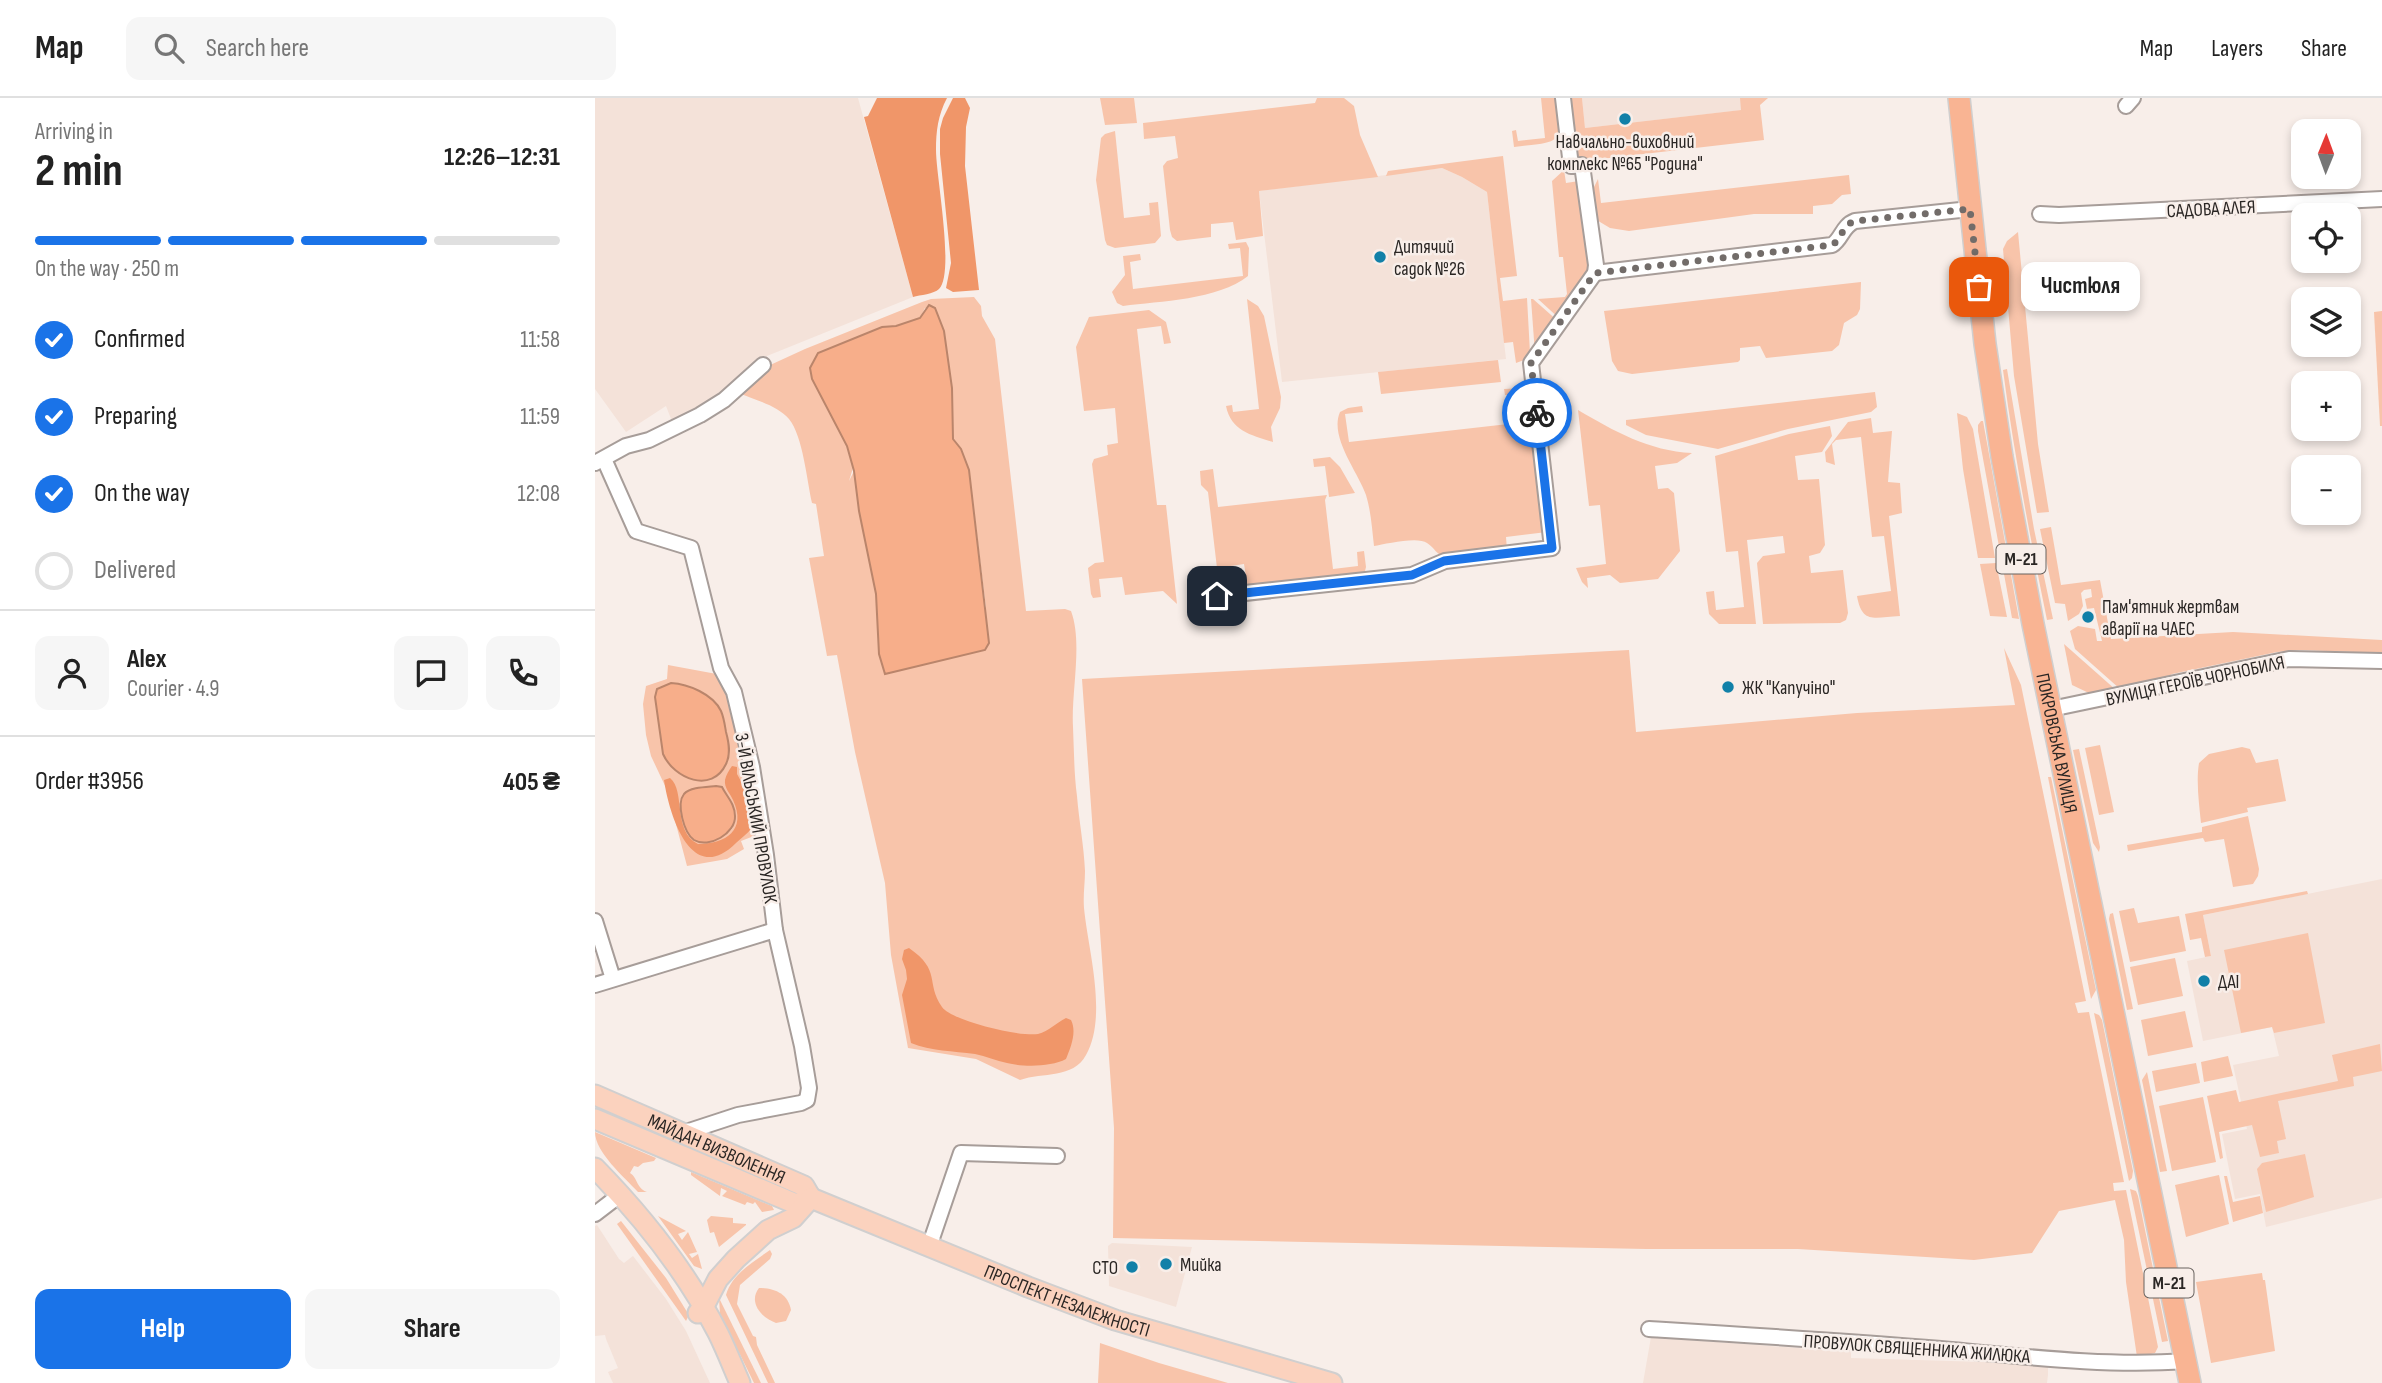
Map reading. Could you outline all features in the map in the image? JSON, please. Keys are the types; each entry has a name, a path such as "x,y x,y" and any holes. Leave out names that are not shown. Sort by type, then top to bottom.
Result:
{"highway":[{"name":"ПОКРОВСЬКА ВУЛИЦЯ","path":"1959,98 1985,344 2002,457 2051,709 2190,1383"}],"main road":[{"name":"МАЙДАН ВИЗВОЛЕННЯ","path":"595,1095 804,1186 811,1198 796,1204 595,1119"},
{"path":"595,1168 632,1209 688,1282 730,1383"},
{"path":"595,1182 658,1256 718,1333 740,1383"},
{"name":"ПРОСПЕКТ НЕЗАЛЕЖНОСТІ","path":"811,1198 1115,1320 1332,1383"},
{"path":"700,1310 718,1279 736,1259 768,1230 793,1218 811,1198"}],"street":[{"path":"1217,596 1412,575 1444,561 1552,548 1531,363 1595,273 1596,265 1582,165 1571,166 1563,98"},
{"name":"САДОВА АЛЕЯ","path":"2040,214 2382,200"},
{"path":"1595,273 1832,245 1837,242 1846,226 1855,221 1970,209"},
{"path":"600,461 626,446 649,440 712,408 763,365"},
{"name":"3-Й ВІЛЬСЬКИЙ ПРОВУЛОК","path":"600,461 636,531 691,548 721,668 734,692 752,767 775,930 809,1088 807,1100 801,1103 738,1115 683,1133"},
{"name":"ВУЛИЦЯ ГЕРОЇВ ЧОРНОБИЛЯ","path":"2051,709 2270,662 2308,659 2382,661"},
{"path":"595,921 613,979"},
{"path":"595,985 775,930"},
{"path":"929,1247 961,1153 1056,1156"},
{"path":"595,1214 612,1201"},
{"name":"ПРОВУЛОК СВЯЩЕННИКА ЖИЛЮКА","path":"1649,1329 2029,1357 2137,1362 2185,1361"}],"shaded area":[{"path":"595,98 858,98 913,297 762,358 722,391 723,393 673,424 666,406 626,432 595,389"},
{"path":"877,98 947,98 941,111 936,136 945,245 943,280 937,291 913,297 864,117 868,116"},
{"path":"953,98 965,98 970,108 966,127 965,166 979,290 953,292 946,288 951,263 940,129"},
{"path":"1100,98 1134,98 1137,123 1105,125"},
{"path":"1317,98 1344,98 1354,106 1360,135 1378,177 1259,191 1263,236 1236,240 1233,222 1211,224 1211,237 1177,241 1172,237 1163,166 1167,161 1178,158 1175,136 1144,139 1143,123 1315,103"},
{"path":"1541,98 1558,98 1560,125 1555,139 1541,144 1514,147 1512,131 1516,130 1518,141 1545,138"},
{"path":"1569,98 1582,98 1585,128 1741,110 1740,98 1768,98 1760,105 1764,140 1575,162"},
{"name":"Навчально-виховний комплекс №65 \"Родина\"","path":"1582,98 1750,98 1751,109 1585,128"},
{"path":"1115,131 1124,218 1150,215 1149,203 1158,202 1161,236 1155,243 1115,248 1107,245 1105,240 1096,180 1101,138"},
{"path":"1503,156 1517,276 1500,278 1503,301 1527,298 1530,353 1527,359 1516,363 1513,342 1504,343 1487,192 1442,168 1386,176 1388,171"},
{"name":"Дитячий садок №26","path":"1442,168 1487,192 1506,359 1282,382 1259,191"},
{"path":"1564,170 1566,183 1579,181 1593,275 1561,320 1538,299 1565,297 1567,294 1563,257 1559,257 1552,181"},
{"path":"1849,175 1851,194 1842,195 1832,204 1813,206 1813,214 1754,214 1629,231 1610,228 1595,219 1592,191 1598,179 1601,203"},
{"path":"2018,232 2038,444 2049,512 2037,513 2014,376 2003,249 2007,241"},
{"path":"1246,242 1249,248 1248,276 1221,290 1188,298 1123,306 1117,303 1112,292 1125,275 1123,256 1140,254 1141,260 1130,262 1133,289 1243,276 1240,248 1229,249 1228,244"},
{"path":"1861,282 1860,309 1857,315 1844,323 1839,345 1832,351 1766,358 1760,346 1740,348 1738,362 1632,374 1618,371 1612,361 1604,311"},
{"path":"974,297 981,306 982,316 995,339 1026,611 1071,611 1076,638 1073,713 1075,771 1085,871 1084,908 1095,983 1096,1021 1086,1055 1080,1063 1057,1074 1020,1080 976,1059 908,1048 891,955 885,883 855,752 837,655 827,656 809,558 824,556 816,504 812,503 798,436 789,419 773,407 741,394 768,366 931,299","holes":["925,308 939,318 944,331 952,388 953,439 969,470 986,608 854,471 849,481 853,468 847,446 812,379 882,327 896,326 920,318"]},
{"path":"1247,299 1258,306 1264,316 1281,397 1280,408 1271,427 1273,442 1237,427 1226,406 1232,405 1233,412 1259,409"},
{"path":"1531,299 1559,322 1535,354"},
{"path":"929,305 935,308 944,331 952,388 953,439 961,449 969,470 989,643 985,650 885,674 879,654 876,594 859,511 854,471 847,446 812,379 810,368 818,353 882,327 896,326 920,318"},
{"path":"1149,310 1166,322 1171,343 1164,344 1161,326 1137,329 1157,505 1166,505 1177,604 1163,591 1125,595 1122,577 1099,579 1101,597 1093,598 1088,568 1095,563 1104,562 1092,464 1094,459 1108,455 1107,445 1118,443 1115,408 1084,411 1076,347 1089,317"},
{"path":"2382,311 2382,426 2380,426 2374,312"},
{"path":"1498,360 1501,382 1381,394 1378,372"},
{"path":"2007,369 2034,529 2053,619 2047,620 2023,495 2003,370"},
{"path":"1504,389 1530,389 1532,420 1530,425 1515,436 1535,428 1547,532 1506,537 1507,550 1446,557 1423,541 1401,541 1374,546 1366,495 1338,432 1340,412 1362,406 1363,412 1345,414 1349,442 1526,422 1523,394 1505,395"},
{"path":"1875,392 1877,407 1871,412 1788,429 1718,449 1646,435 1626,425 1626,420"},
{"path":"1578,410 1647,444 1692,453 1677,463 1655,466 1658,489 1668,488 1674,493 1680,551 1658,579 1620,583 1610,575 1587,578 1588,588 1582,582 1576,568 1606,564 1600,505 1589,506"},
{"path":"1957,413 1967,417 1973,429 1995,558 1978,558"},
{"path":"1871,418 1873,433 1892,431 1888,482 1900,483 1902,513 1889,516 1900,616 1877,618 1866,615 1862,612 1857,596 1891,591 1884,536 1872,537 1861,437 1836,440 1832,444 1835,465 1826,462 1825,452 1848,422"},
{"path":"1981,421 2019,619 2012,618 1978,431"},
{"path":"1830,426 1832,436 1822,452 1795,456 1798,480 1819,479 1825,545 1820,553 1809,556 1811,573 1843,570 1848,613 1846,620 1840,623 1763,624 1757,563 1763,556 1785,553 1783,536 1747,540 1756,624 1719,624 1709,614 1706,592 1714,591 1716,610 1744,607 1738,551 1726,552 1715,456 1789,434"},
{"path":"1330,457 1340,467 1355,493 1329,497 1325,466 1314,467 1313,459"},
{"path":"1213,469 1218,507 1327,495 1325,500 1333,569 1358,566 1357,552 1364,551 1364,575 1248,589 1244,564 1217,568 1208,492 1201,485 1200,471"},
{"path":"2051,527 2061,585 2100,580 2111,639 2233,632 2382,640 2382,653 2299,650 2277,652 2172,674 2164,679 2120,689 2075,649 2070,631 2078,626 2095,629 2097,641 2102,641 2094,608 2087,609 2085,599 2092,597 2091,589 2081,593 2083,606 2079,614 2068,621 2065,604 2055,603 2040,529"},
{"path":"1996,563 2007,617 1990,616 1980,564"},
{"path":"2064,644 2116,690 2091,694 2072,685"},
{"path":"2004,648 2021,685 2086,1001 2075,1003 2078,1013 2089,1012 2124,1182 2113,1183 2114,1191 2126,1190 2158,1347 2155,1353 2137,1357 2126,1282 2124,1240 2115,1200 2059,1211 2032,1253 1974,1260 1798,1249 1646,1249 1113,1238 1114,1128 1082,679 1629,650 1636,732 1857,713 2015,705"},
{"path":"668,665 722,675 742,749 742,777 749,786 756,832 754,836 741,841 744,849 727,859 687,866 667,790 651,756 646,735 643,704 646,686 667,679","holes":["696,689 717,706 658,714 655,697","722,787 733,807 735,817 732,829 718,839 689,834 682,816 682,797 692,790"]},
{"path":"671,683 699,691 721,711 729,756 720,773 712,779 693,780 684,776 668,763 663,754 655,697 657,689"},
{"path":"2100,745 2114,812 2099,815 2085,748"},
{"path":"2242,747 2250,749 2256,763 2278,759 2286,801 2247,808 2248,812 2201,823 2199,763 2209,754"},
{"path":"2079,749 2099,852 2093,843 2073,750"},
{"path":"732,766 737,767 737,774 747,792 745,803 752,828 720,855 706,857 695,852 677,827 664,780 670,778 675,784 682,821 690,838 698,844 708,843 725,838 735,827 737,811 725,783"},
{"path":"2048,777 2051,777 2096,990 2091,999"},
{"path":"722,787 732,804 734,822 726,833 714,841 694,840 684,825 681,804 684,794 690,790"},
{"path":"2248,816 2259,869 2253,884 2233,887 2224,839 2205,842 2203,838 2128,851 2127,845 2202,832 2202,827"},
{"path":"2382,879 2382,1198 2266,1227 2260,1194 2235,1199 2222,1134 2247,1129 2233,1065 2279,1056 2272,1027 2203,1041 2187,961 2211,956 2203,915"},
{"path":"2307,891 2308,894 2203,915 2211,956 2205,957 2201,938 2190,940 2185,914"},
{"path":"2134,908 2138,923 2179,916 2186,951 2130,962 2119,911"},
{"path":"2113,913 2133,1009 2127,1010 2109,919"},
{"path":"2308,933 2325,1023 2274,1033 2272,1027 2241,1033 2224,950"},
{"path":"909,948 926,963 942,1007 959,1018 987,1027 1029,1034 1042,1033 1066,1018 1071,1020 1073,1034 1066,1059 1045,1065 1021,1065 911,1043 902,995 907,979 902,959 904,950"},
{"path":"2175,958 2183,996 2138,1005 2130,967"},
{"path":"2185,1011 2193,1047 2148,1056 2141,1020"},
{"path":"2094,1013 2102,1020 2133,1171 2129,1181"},
{"path":"2380,1044 2382,1071 2353,1077 2354,1086 2278,1101 2286,1139 2277,1141 2279,1153 2260,1157 2252,1125 2219,1132 2223,1158 2220,1159 2207,1096 2236,1090 2239,1102 2338,1081 2332,1055"},
{"path":"2228,1056 2233,1076 2204,1082 2201,1062"},
{"path":"2196,1063 2200,1083 2156,1092 2152,1071"},
{"path":"2147,1072 2167,1171 2160,1172 2142,1080"},
{"path":"2203,1097 2216,1162 2172,1171 2159,1106"},
{"path":"595,1132 656,1158 638,1167 634,1166 630,1173 647,1192 638,1192 611,1164 596,1140"},
{"path":"2305,1154 2314,1197 2266,1212 2257,1169 2262,1163"},
{"path":"691,1172 772,1206 774,1210 762,1212 755,1202 747,1202 745,1205 722,1196 727,1191 721,1188 720,1196 691,1175"},
{"path":"2219,1175 2229,1224 2186,1237 2175,1185"},
{"path":"2224,1176 2227,1176 2233,1202 2260,1196 2263,1213 2233,1222"},
{"path":"2130,1189 2136,1191 2138,1196 2168,1341 2162,1342"},
{"path":"658,1216 686,1231 678,1234 682,1240 688,1232 697,1252 689,1254 692,1258 698,1254 702,1269 694,1266"},
{"path":"711,1216 733,1218 733,1223 746,1225 719,1247 714,1232 710,1233 707,1220"},
{"path":"621,1221 666,1278 689,1315 686,1321 617,1224"},
{"path":"597,1225 619,1259 624,1263 633,1256 666,1299 686,1331 710,1383 613,1383 608,1372 618,1368 605,1335 595,1336"},
{"path":"1112,1243 1192,1247 1176,1307 1109,1286 1108,1246"},
{"path":"770,1250 770,1259 740,1285 737,1304 753,1336 756,1337 757,1345 775,1383 768,1383 726,1295 738,1275"},
{"path":"2262,1273 2275,1351 2211,1363 2196,1282"},
{"path":"759,1288 770,1289 784,1296 791,1310 786,1321 776,1323 761,1313 755,1299"},
{"path":"719,1298 761,1383 754,1383 720,1314"},
{"path":"1651,1337 1851,1352 1851,1358 2048,1364 2048,1375 2047,1383 1643,1383"},
{"path":"1100,1343 1159,1363 1228,1383 1098,1383"}],"way so far":[{"path":"1537,413 1531,363 1595,273 1832,245 1837,242 1846,226 1855,221 1970,209 1979,287"}],"place":[{"name":"Навчально-виховний комплекс №65 \"Родина\"","path":"1625,119"},
{"name":"Дитячий садок №26","path":"1380,257"},
{"name":"Чистюля","path":"1979,287"},
{"name":"Пам'ятник жертвам аварії на ЧАЕС","path":"2088,617"},
{"name":"ЖК \"Капучіно\"","path":"1728,687"},
{"name":"ДАІ","path":"2204,981"},
{"name":"Мийка","path":"1166,1264"},
{"name":"СТО","path":"1132,1267"}],"route":[{"path":"1217,596 1412,575 1444,561 1552,548 1537,413"}]}
